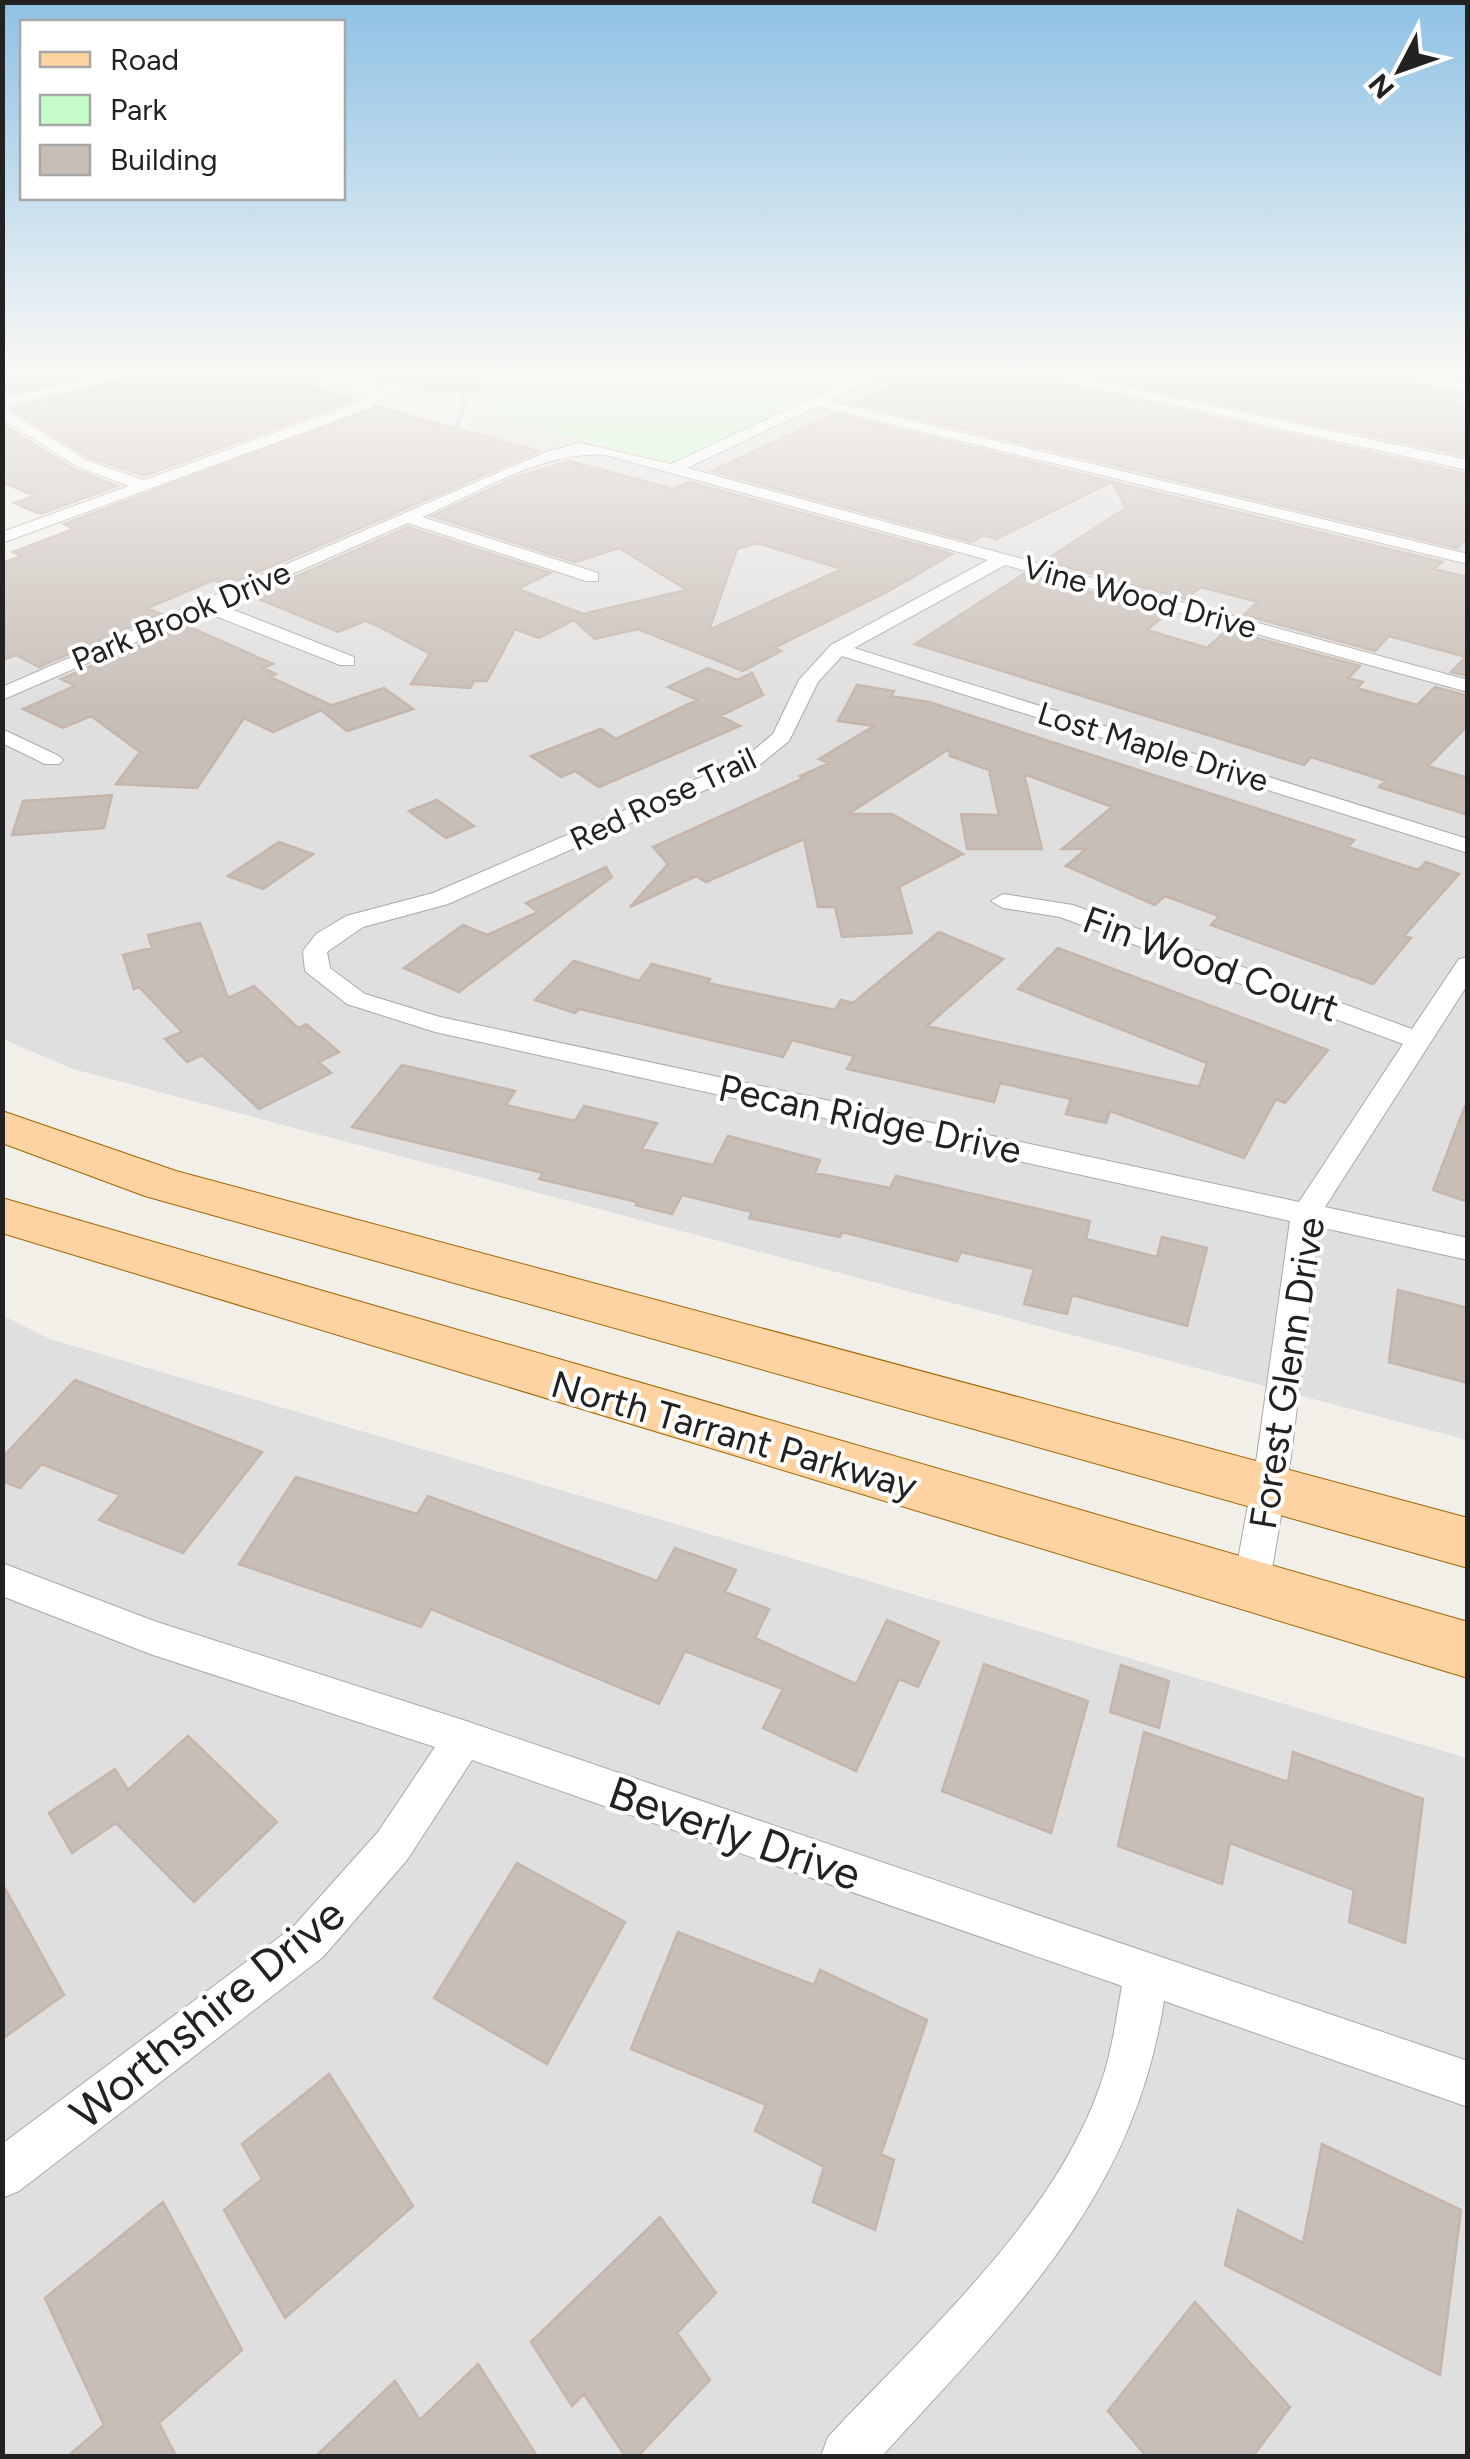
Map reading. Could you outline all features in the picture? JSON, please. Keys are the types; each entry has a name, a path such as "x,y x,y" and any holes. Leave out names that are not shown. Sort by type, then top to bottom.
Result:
{"main road":[{"path":"2,1126 162,1184 1468,1543"},
{"name":"North Tarrant Parkway","path":"2,1216 1468,1650"}],"street":[{"path":"138,484 144,486"},
{"path":"2,538 150,484"},
{"name":"Park Brook Drive","path":"2,694 486,484"},
{"name":"Vine Wood Drive","path":"726,484 1468,686"},
{"path":"1156,484 1468,559"},
{"path":"408,518 592,577"},
{"name":"Red Rose Trail","path":"323,938 393,910 440,899 730,774 782,737 810,680 838,648 1002,560"},
{"path":"206,606 347,661"},
{"name":"Lost Maple Drive","path":"838,648 1468,846"},
{"path":"2,735 52,760"},
{"name":"Fin Wood Court","path":"1004,900 1065,910 1416,1040"},
{"name":"Pecan Ridge Drive","path":"323,938 315,951 318,972 332,983 356,999 435,1024 1468,1249"},
{"name":"Forest Glenn Drive","path":"1251,1587 1269,1486 1306,1214 1468,964"},
{"name":"Beverly Drive","path":"2,1579 150,1637 463,1738 1468,2084"},
{"name":"Worthshire Drive","path":"2,2174 308,1942 397,1846 463,1738"},
{"path":"847,2456 1055,2219 1086,2169 1124,2087 1146,1976"}],"shaded area":[{"path":"342,484 1467,484 1467,1440 73,1069 3,1039 3,621"},
{"path":"2,1315 50,1339 1467,1758 1467,2456 3,2456"}],"building":[{"path":"6,484 118,486 40,514 14,503 35,496"},
{"path":"172,484 463,484 228,585 214,580 147,608 161,614 39,667 16,655 2,660 2,563 21,556 13,552 74,529 64,524"},
{"path":"502,484 654,484 674,489 695,484 952,554 887,592 774,648 781,651 743,671 638,629 595,639 574,620 539,638 515,629 487,681 474,681 470,688 411,684 430,654 374,624 365,621 338,632 252,596 408,527 550,573 518,589 583,614 687,590 619,548 575,562 432,516","holes":["757,543 842,569 709,630 737,549"]},
{"path":"759,484 1108,484 996,539 983,535 972,542"},
{"path":"1113,484 1442,562 1434,569 1468,577 1468,676 1451,672 1466,657 1389,636 1375,651 1244,615 1258,602 1201,587 1185,599 1044,561 1126,508"},
{"path":"1190,484 1468,484 1468,538 1457,548"},
{"path":"1024,574 1167,613 1147,630 1207,648 1227,630 1360,666 1348,678 1363,682 1357,688 1417,705 1435,687 1468,696 1468,725 1428,766 1468,778 1468,815 1379,787 1386,781 1311,757 1304,765 915,644"},
{"path":"185,625 273,664 263,668 276,674 270,677 331,705 327,707 384,688 413,709 347,731 321,710 273,732 244,718 197,788 116,784 140,752 91,716 63,728 23,709 75,686 61,679"},
{"path":"708,668 737,680 752,673 763,695 720,716 740,726 599,787 575,771 561,777 531,756 601,729 616,739 697,700 668,687"},
{"path":"857,685 894,691 891,696 929,702 1354,840 1348,847 1418,870 1426,862 1459,874 1404,936 1411,938 1373,984 1211,925 1219,916 1165,896 1155,905 1066,866 1086,849 1062,849 1112,807 1024,774 1042,849 967,849 961,814 999,815 989,770 950,756 949,749 848,814 892,814 963,854 899,887 912,933 842,937 835,907 818,907 804,839 706,882 696,876 630,907 668,864 653,847 804,778 800,776 829,763 819,759 874,726 838,721"},
{"path":"112,795 104,828 12,835 23,801"},
{"path":"437,800 474,826 446,838 409,811"},
{"path":"279,842 313,854 263,889 228,876"},
{"path":"606,867 612,877 459,992 404,968 463,925 487,935 538,912 526,903"},
{"path":"200,923 228,998 254,986 298,1028 306,1024 339,1052 319,1062 331,1073 259,1109 202,1055 187,1062 165,1039 182,1032 139,987 134,989 123,955 152,948 148,935"},
{"path":"939,932 1003,959 927,1026 1199,1087 1207,1063 1018,989 1058,948 1328,1050 1285,1103 1276,1099 1244,1158 1110,1111 1106,1123 1066,1114 1071,1099 1000,1083 994,1102 847,1069 854,1056 792,1040 783,1057 579,1009 575,1013 535,1000 574,961 639,981 652,964 710,979 708,983 835,1010 841,1000 853,1003"},
{"path":"402,1065 515,1091 506,1105 575,1121 584,1106 657,1123 642,1149 713,1165 728,1136 820,1160 815,1173 890,1188 896,1176 1090,1221 1086,1239 1157,1257 1162,1237 1207,1248 1187,1326 1072,1295 1067,1314 1024,1304 1034,1269 961,1252 957,1261 842,1232 840,1237 749,1218 752,1212 682,1195 672,1214 539,1179 543,1173 352,1127"},
{"path":"1468,1106 1468,1202 1433,1190"},
{"path":"1398,1290 1468,1308 1468,1383 1389,1362"},
{"path":"75,1380 262,1452 183,1553 99,1520 120,1495 42,1464 20,1488 2,1481 2,1458"},
{"path":"296,1477 417,1514 428,1496 657,1581 675,1548 736,1570 725,1592 769,1609 755,1638 856,1684 887,1620 939,1642 918,1687 899,1679 856,1771 763,1728 783,1689 685,1651 659,1704 431,1609 421,1627 239,1564"},
{"path":"984,1664 1088,1701 1051,1833 942,1791"},
{"path":"1121,1665 1169,1681 1159,1728 1110,1712"},
{"path":"1144,1732 1288,1782 1293,1752 1423,1799 1405,1943 1349,1922 1354,1890 1230,1843 1222,1884 1118,1846"},
{"path":"188,1736 277,1822 194,1902 116,1823 72,1853 49,1813 115,1769 128,1790"},
{"path":"517,1863 625,1922 547,2064 434,1998"},
{"path":"2,1883 64,1995 2,2039"},
{"path":"678,1932 814,1985 820,1970 927,2020 881,2154 894,2160 875,2230 813,2202 824,2167 755,2131 766,2105 631,2049"},
{"path":"329,2074 413,2206 285,2318 224,2210 262,2179 242,2144"},
{"path":"1322,2144 1461,2210 1440,2375 1225,2265 1238,2210 1303,2243"},
{"path":"163,2202 242,2350 159,2423 176,2456 68,2456 104,2425 45,2298"},
{"path":"660,2217 716,2293 677,2333 710,2380 638,2456 625,2456 584,2394 572,2406 531,2342"},
{"path":"1195,2302 1290,2407 1253,2456 1146,2456 1108,2411"},
{"path":"478,2364 537,2456 316,2456 395,2381 420,2420"}]}
